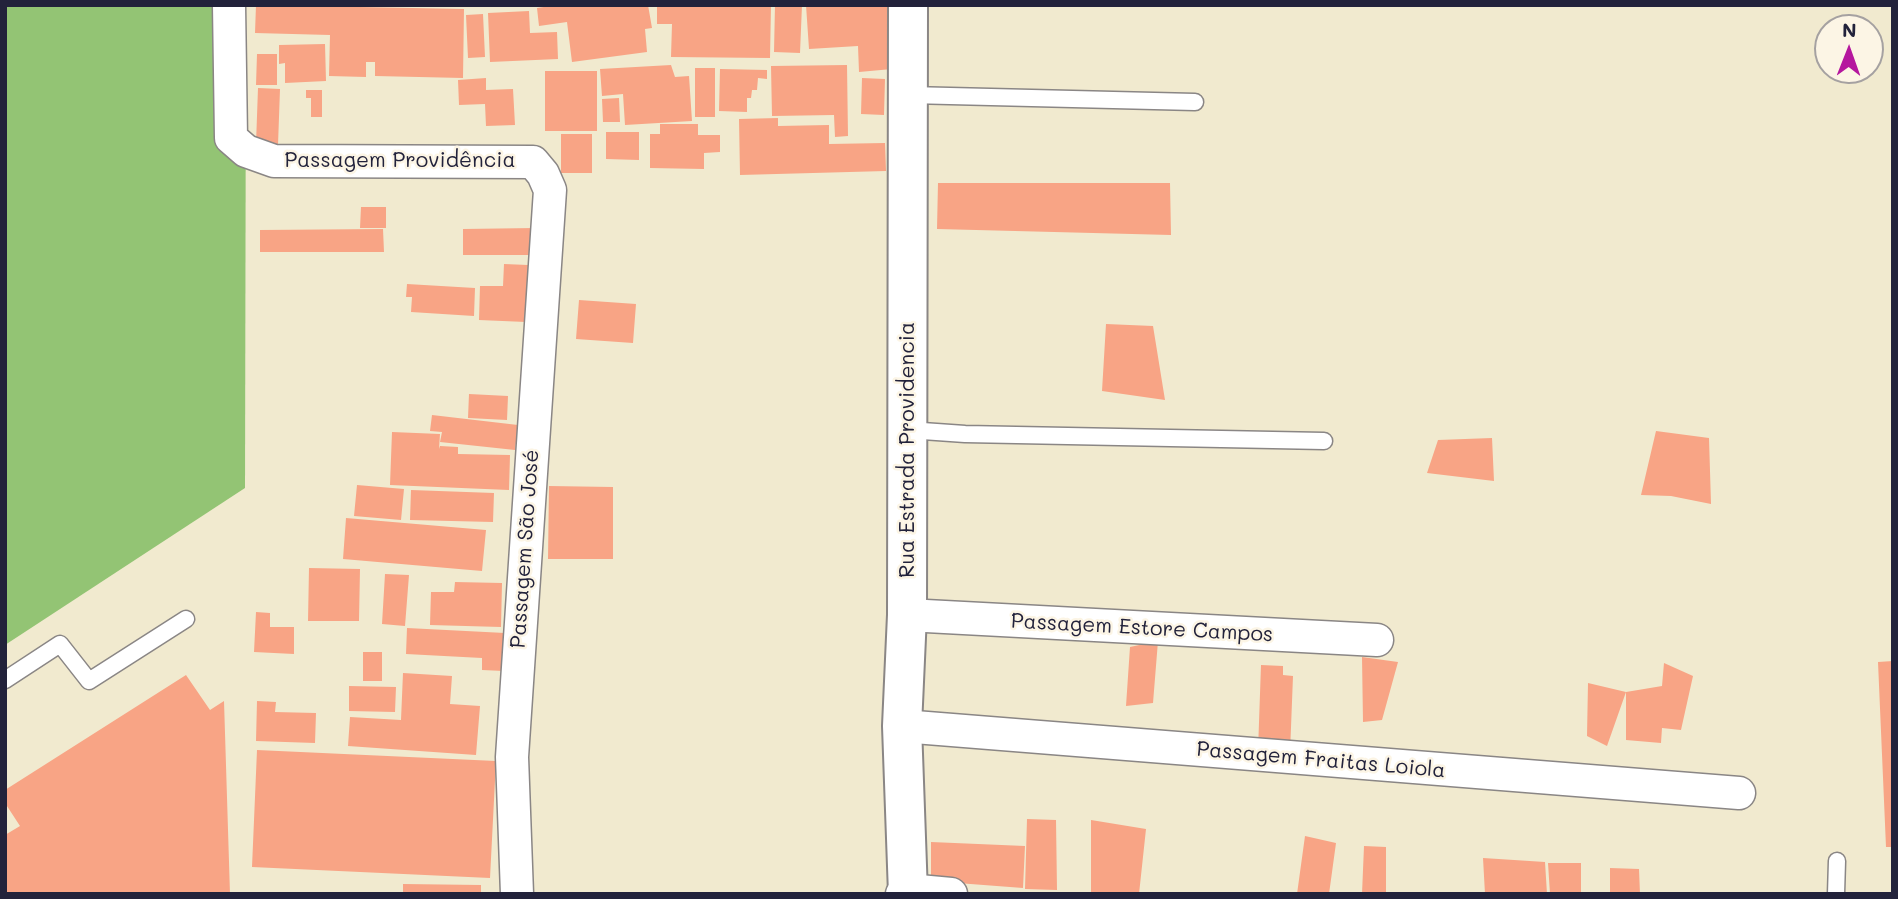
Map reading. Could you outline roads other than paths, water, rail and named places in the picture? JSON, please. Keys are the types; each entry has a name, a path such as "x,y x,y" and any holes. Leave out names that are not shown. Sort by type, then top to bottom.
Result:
{"main road":[{"name":"Rua Estrada Providencia","path":"906,893 902,726 907,615 908,5"}],"street":[{"name":"Passagem Providência","path":"229,5 232,138 246,151 274,161 533,162 543,174 550,190 549,206"},
{"name":"Passagem São José","path":"517,894 512,757 549,206"},
{"name":"Passagem Estore Campos","path":"907,615 1377,640"},
{"name":"Passagem Fraitas Loiola","path":"902,726 1739,793"},
{"path":"906,893 951,894"}],"lane":[{"path":"909,95 1195,102"},
{"path":"908,430 979,435 1324,441"},
{"path":"5,680 60,644 89,681 186,619"},
{"path":"1836,861 1836,894"}]}
